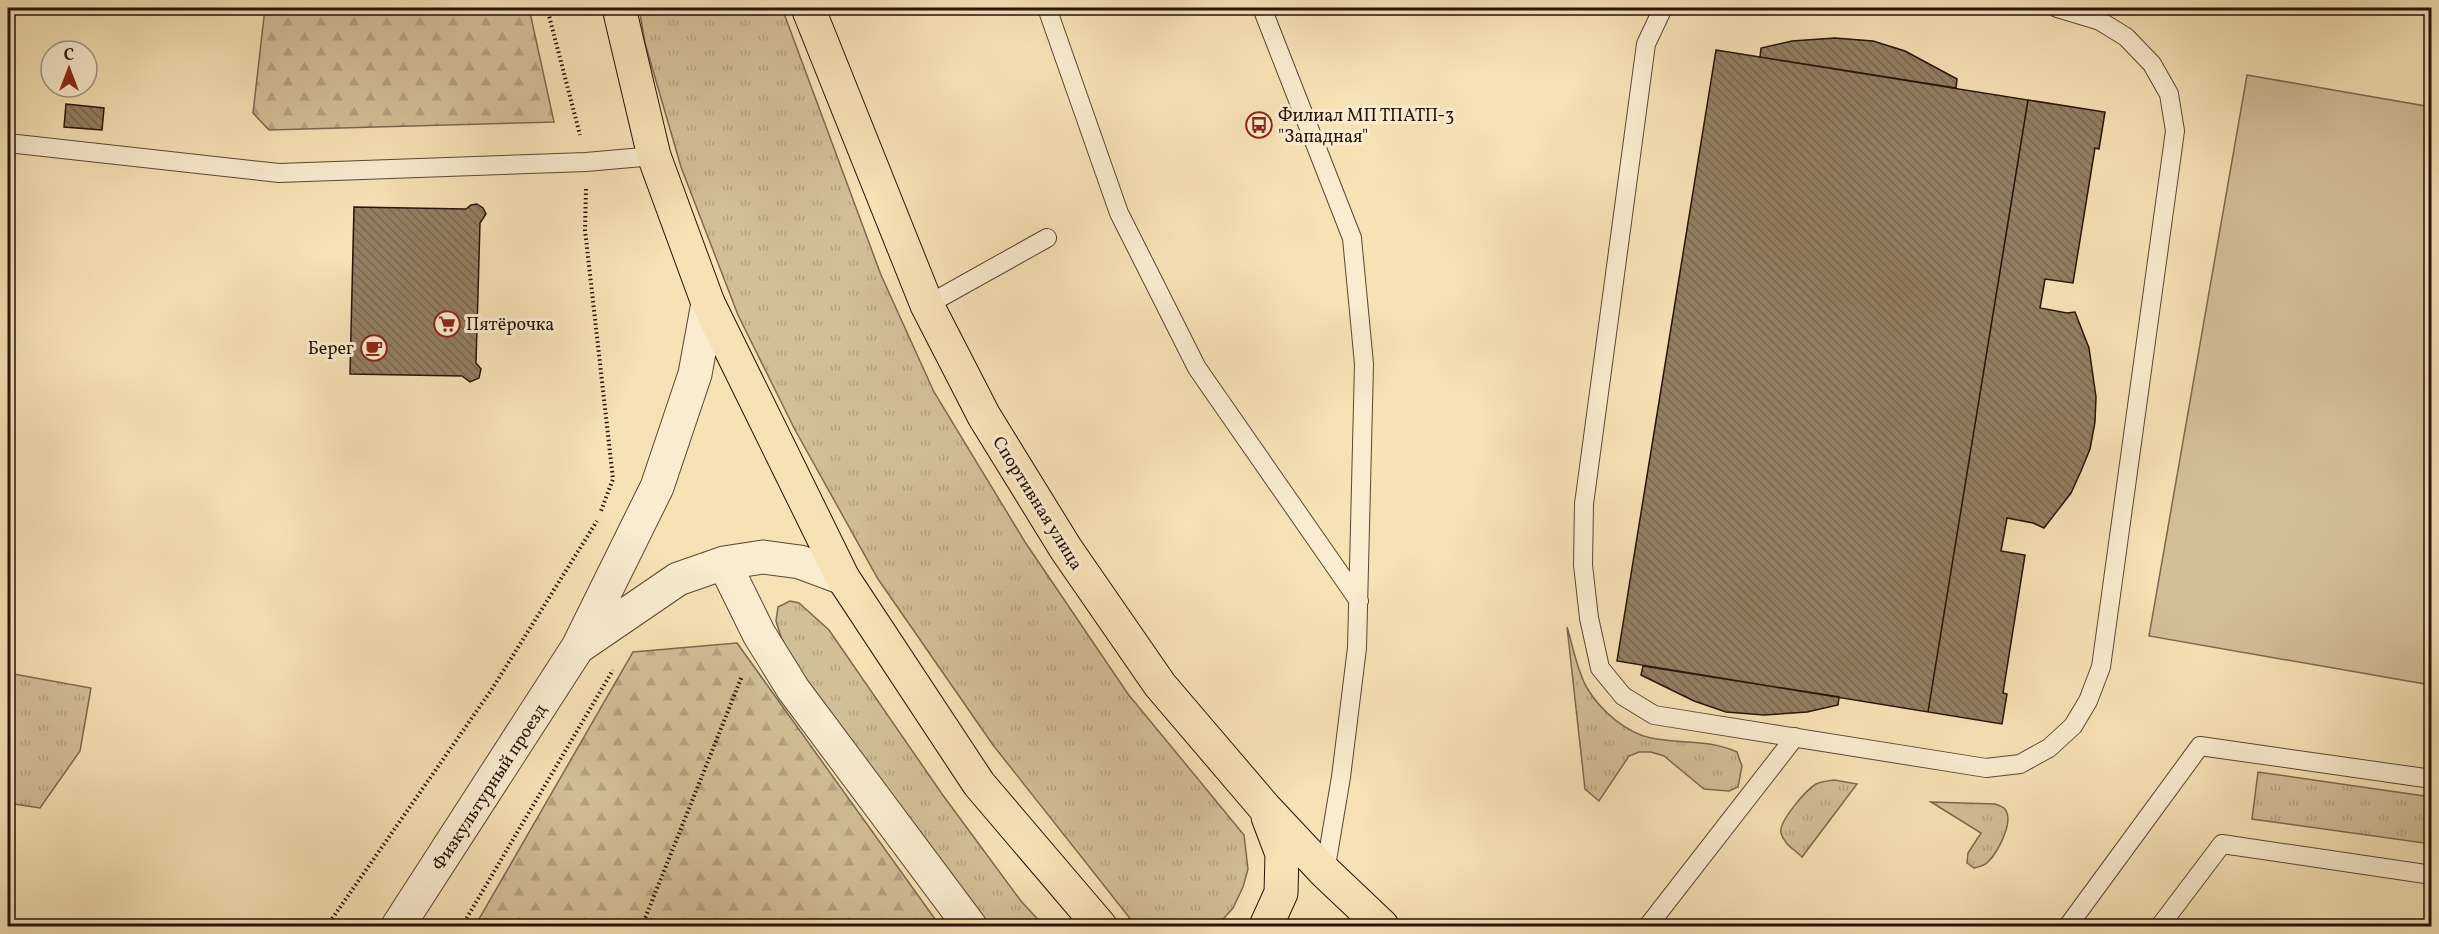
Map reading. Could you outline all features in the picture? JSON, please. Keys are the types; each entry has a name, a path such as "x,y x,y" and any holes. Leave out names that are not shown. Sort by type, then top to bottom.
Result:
{"main road":[{"path":"619,8 654,156 708,303 843,578 979,784 1100,927"},
{"name":"Спортивная улица","path":"808,8 927,305 984,416 1066,549 1160,685 1265,808 1325,872 1382,927"},
{"path":"1265,808 1282,854 1281,892 1266,927"}],"street":[{"name":"Физкультурный проезд","path":"398,927 578,646 657,488 695,374 708,303"},
{"path":"578,646 678,579 724,563 764,557 791,560 843,578"},
{"path":"724,563 759,634 793,689 970,927"}],"lane":[{"path":"1047,8 1119,213 1197,368 1359,601"},
{"path":"1262,8 1352,238 1364,364 1356,660 1341,777 1325,872"},
{"path":"1663,8 1646,44 1584,504 1583,565 1589,618 1600,668 1623,696 1654,715 1986,768 2020,764 2049,748 2073,726 2088,701 2101,667 2175,131 2169,94 2152,64 2126,37 2100,21 2057,8"},
{"path":"8,143 279,173 586,162 654,156"},
{"path":"927,305 1047,238"},
{"path":"1648,927 1796,737"},
{"path":"2068,927 2200,746 2432,779"},
{"path":"2160,927 2222,844 2432,875"}],"path":[{"path":"327,927 492,689 600,514 613,479 585,230 586,162 547,8"},
{"path":"642,927 759,634"},
{"path":"462,927 614,669"}],"green space":[{"path":"265,8 529,8 554,122 269,130 253,113"},
{"path":"639,8 782,8 881,275 934,392 1025,542 1128,694 1244,835 1248,869 1243,887 1233,908 1217,926 1136,926 993,745 878,579 794,428 738,315 681,167 645,43"},
{"path":"2247,75 2431,107 2431,685 2149,636"},
{"path":"790,601 799,603 829,630 942,794 1021,901 1044,926 989,926 896,809 794,664 776,621 778,607"},
{"path":"1567,627 1587,688 1606,712 1623,726 1651,738 1705,743 1737,752 1742,766 1738,787 1729,791 1704,789 1664,756 1651,752 1639,752 1629,756 1599,801 1585,789"},
{"path":"737,643 940,926 475,926 633,652"},
{"path":"8,673 91,688 80,751 40,808 8,803"},
{"path":"2258,772 2431,797 2431,844 2252,819"},
{"path":"1834,780 1857,784 1802,857 1782,837 1781,828 1800,799 1812,787 1820,782"},
{"path":"1931,802 1995,804 2004,808 2007,813 2007,828 1988,862 1974,868 1967,863 1968,853 1981,833"}],"building":[{"path":"1835,38 1873,41 1905,51 1957,79 1956,88 1760,57 1761,48 1792,41"},
{"path":"1716,50 2028,100 1928,712 1617,661"},
{"path":"2028,100 2105,112 2099,149 2095,148 2073,283 2045,279 2040,308 2067,313 2075,312 2089,348 2096,397 2095,422 2090,449 2071,493 2044,528 2033,523 2007,518 2001,551 2025,555 2003,693 2007,694 2002,724 1928,712"},
{"path":"66,104 104,108 102,130 64,127"},
{"path":"477,204 486,214 480,223 476,363 481,369 479,378 470,382 462,376 350,374 354,207 466,209"},
{"path":"1643,666 1839,697 1838,705 1807,712 1764,715 1726,712 1694,701 1641,675"}],"place":[{"name":"Филиал МП ТПАТП-3 \"Западная\"","path":"1259,125"},
{"name":"Пятёрочка","path":"447,324"},
{"name":"Берег","path":"374,348"}]}
